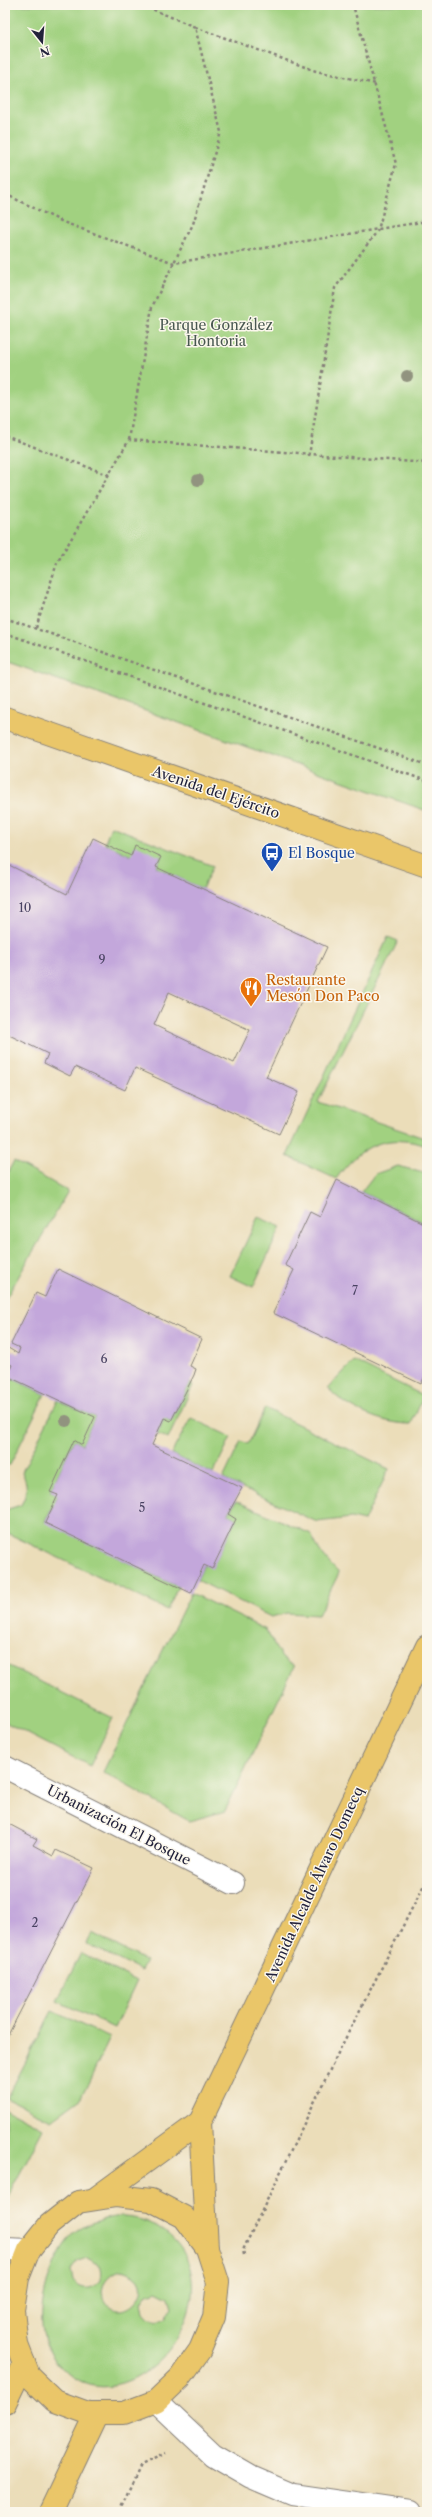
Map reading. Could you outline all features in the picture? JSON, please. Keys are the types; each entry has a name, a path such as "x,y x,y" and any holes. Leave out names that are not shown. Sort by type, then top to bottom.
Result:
{"main road":[{"name":"Avenida del Ejército","path":"5,718 427,866"},
{"name":"Avenida Alcalde Álvaro Domecq","path":"95,2199 200,2122 427,1646"},
{"name":"Avenida Alcalde Álvaro Domecq","path":"200,2122 207,2248"},
{"path":"116,2196 150,2200 184,2217 207,2248 218,2282 214,2317 200,2350 180,2378 156,2401 124,2413 88,2413 55,2401 29,2376 17,2345 13,2310 18,2278 29,2250 49,2225 78,2202 116,2196"},
{"path":"5,2404 24,2363"},
{"path":"50,2512 97,2413"}],"street":[{"name":"Urbanización El Bosque","path":"5,1767 233,1883"},
{"path":"5,2249 29,2250"},
{"path":"156,2401 213,2455 251,2477 293,2495 410,2512"}],"path":[{"path":"142,5 195,27 316,71 376,84"},
{"path":"309,456 335,288 378,230 396,164 376,84 353,5"},
{"path":"36,628 57,563 129,440 152,307 193,224 221,132 195,27"},
{"path":"5,194 63,222 174,263 427,221"},
{"path":"5,436 109,475"},
{"path":"129,440 309,456 427,463"},
{"path":"5,618 427,765"},
{"path":"5,633 427,781"},
{"path":"244,2257 243,2250 339,2050 427,1879"},
{"path":"119,2512 141,2465 164,2455 169,2448"}],"green space":[{"name":"Parque González Hontoria","path":"5,5 427,5 427,811 5,661"},
{"path":"111,826 213,866 202,889 156,867 161,857 131,856 105,843"},
{"path":"388,937 398,941 318,1102 427,1139 427,1146 412,1142 398,1141 375,1145 364,1150 354,1158 336,1179 287,1156"},
{"path":"14,1161 68,1191 5,1300 5,1177"},
{"path":"398,1166 427,1174 426,1224 361,1192 375,1174"},
{"path":"258,1217 281,1227 253,1287 230,1276"},
{"path":"5,1361 12,1365 7,1376 45,1394 10,1465 5,1465"},
{"path":"354,1361 424,1396 411,1424 389,1421 366,1414 355,1409 336,1396 328,1388"},
{"path":"190,1383 193,1385 168,1439 157,1434 164,1418 171,1421"},
{"path":"58,1400 95,1417 82,1445 74,1440 50,1492 58,1495 45,1522 178,1587 167,1610 5,1532 5,1510 21,1505 26,1492 22,1472"},
{"path":"265,1408 389,1469 364,1521 351,1518 317,1522 223,1479 241,1441 248,1444"},
{"path":"191,1418 231,1437 213,1474 171,1454"},
{"path":"236,1501 311,1534 323,1555 339,1573 318,1615 287,1613 271,1617 197,1580 204,1565 212,1568 236,1519 228,1514"},
{"path":"191,1593 266,1630 282,1658 294,1667 225,1811 189,1821 103,1772"},
{"path":"5,1664 113,1718 90,1766 5,1722"},
{"path":"92,1933 146,1961 141,1971 87,1944"},
{"path":"81,1953 137,1981 115,2028 57,2001"},
{"path":"52,2011 110,2038 81,2098 51,2120 7,2098"},
{"path":"5,2109 43,2129 5,2202"},
{"path":"114,2217 140,2219 148,2222 163,2230 176,2242 190,2268 192,2296 184,2324 168,2350 147,2371 123,2384 96,2386 71,2376 52,2356 46,2344 43,2332 42,2307 44,2293 50,2274 67,2241 81,2228 95,2222","holes":["87,2258 100,2265 102,2272 98,2283 89,2288 84,2288 78,2286 73,2281 71,2270 78,2261","122,2270 135,2276 141,2285 140,2294 135,2302 127,2308 118,2310 109,2305 102,2293 105,2281 114,2273","157,2291 169,2297 172,2307 165,2319 162,2321 153,2321 143,2313 141,2303 147,2294"]}],"building":[{"path":"93,838 131,856 135,845 161,857 156,867 327,947 266,1077 299,1092 279,1134 135,1068 125,1090 75,1067 70,1076 44,1063 48,1054 5,1033 5,863 67,894","holes":["169,992 250,1030 234,1063 154,1025"]},
{"path":"337,1180 427,1225 427,1372 421,1384 273,1313 294,1270 285,1265 310,1212 320,1217"},
{"path":"58,1269 202,1339 190,1366 196,1369 194,1375 171,1421 164,1418 152,1445 242,1488 228,1514 236,1519 212,1569 204,1565 191,1593 45,1523 58,1495 50,1492 74,1440 82,1445 95,1417 7,1376 12,1365 5,1361 5,1346 18,1354 20,1348 11,1344 36,1293 45,1297"},
{"path":"5,1822 37,1839 33,1845 53,1856 56,1850 94,1868 5,2041"}],"place":[{"name":"El Bosque","path":"272,872"},
{"name":"Restaurante Mesón Don Paco","path":"251,1008"}]}
